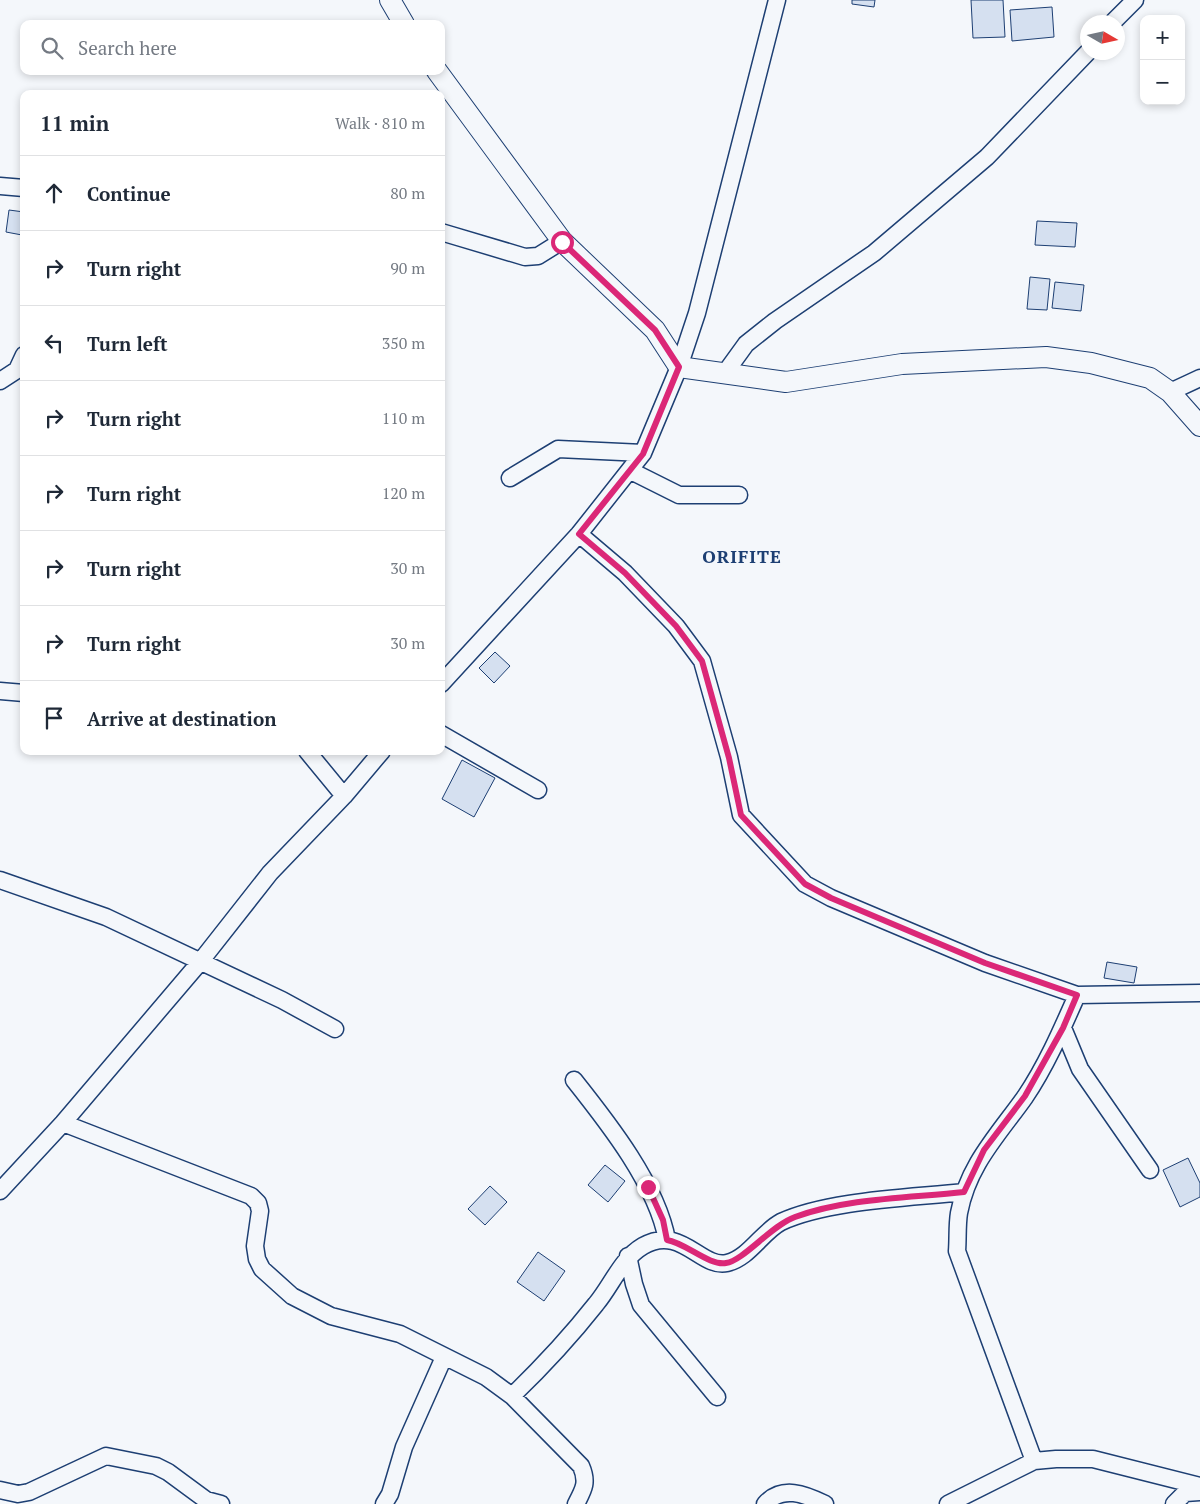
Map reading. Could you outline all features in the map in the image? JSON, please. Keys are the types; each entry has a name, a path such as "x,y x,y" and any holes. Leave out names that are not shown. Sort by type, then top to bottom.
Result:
{"main road":[{"path":"390,0 402,20"},
{"path":"440,75 562,242 655,330 679,367 786,382 902,364 1046,357 1091,363 1150,378 1170,392 1200,426"}],"street":[{"path":"445,680 579,534 643,454 679,367 697,313 777,0"},
{"path":"1120,15 1135,0"},
{"path":"725,374 746,344 775,321 874,253 987,156 1080,60"},
{"path":"0,186 20,188"},
{"path":"445,233 525,257 538,256 562,242"},
{"path":"0,381 17,370 20,364"},
{"path":"1170,392 1200,378"},
{"path":"510,478 558,449 643,454"},
{"path":"631,471 680,495 739,495"},
{"path":"579,534 638,586 676,626 702,661 729,758 741,815 805,884 831,898 985,963 1077,995 1200,993"},
{"path":"0,691 20,693"},
{"path":"445,736 538,790"},
{"path":"310,755 344,796"},
{"path":"0,1191 63,1123 200,962 270,873 344,796 379,755"},
{"path":"0,880 106,917 282,1000 335,1029"},
{"path":"1034,1461 957,1251 958,1215 964,1192 984,1150 1025,1096 1063,1028 1077,995"},
{"path":"1063,1028 1080,1069 1150,1170"},
{"path":"574,1080 601,1114 648,1187 663,1220 667,1240"},
{"path":"63,1123 251,1196 258,1203 260,1211 255,1246 257,1259 262,1269 292,1296 331,1316 400,1334 486,1377 512,1396 581,1466 586,1478 585,1488 576,1504"},
{"path":"512,1396 566,1342 602,1297 628,1256 645,1245 667,1240 678,1242 716,1263 727,1264 737,1259 779,1223 797,1216 850,1204 964,1192"},
{"path":"628,1256 634,1284 641,1304 717,1397"},
{"path":"384,1504 390,1494 404,1447 444,1357"},
{"path":"0,1490 18,1494 29,1492 106,1456 156,1466 168,1472 191,1491 206,1500 221,1504"},
{"path":"948,1504 1034,1461 1093,1459 1200,1486"},
{"path":"765,1504 780,1493 791,1492 825,1504"},
{"path":"1174,1504 1185,1494 1200,1492"}],"building":[{"path":"852,0 875,0 874,7 852,4"},
{"path":"971,0 1003,0 1005,37 973,38"},
{"path":"1052,7 1054,37 1012,41 1010,10"},
{"path":"9,210 20,211 20,235 6,232"},
{"path":"1037,221 1077,223 1075,247 1035,245"},
{"path":"1030,277 1050,279 1047,310 1027,309"},
{"path":"1055,282 1084,285 1081,311 1052,308"},
{"path":"495,652 510,666 494,683 479,668"},
{"path":"462,760 495,778 474,817 442,799"},
{"path":"1107,962 1137,967 1134,983 1104,978"},
{"path":"1188,1158 1200,1183 1200,1197 1180,1207 1163,1170"},
{"path":"605,1165 625,1181 608,1202 588,1185"},
{"path":"490,1186 507,1202 485,1225 468,1209"},
{"path":"538,1252 565,1271 544,1301 517,1282"}],"district":[{"name":"ORIFITE","path":"742,556"}],"route":[{"path":"562,242 655,330 673,354 679,367 643,454 579,534 625,573 676,626 702,661 729,758 741,815 805,884 831,898 985,963 1077,995 1063,1028 1025,1096 984,1150 964,1192 850,1204 797,1216 779,1223 737,1259 727,1264 716,1263 678,1242 667,1240 663,1220 648,1187"}]}
